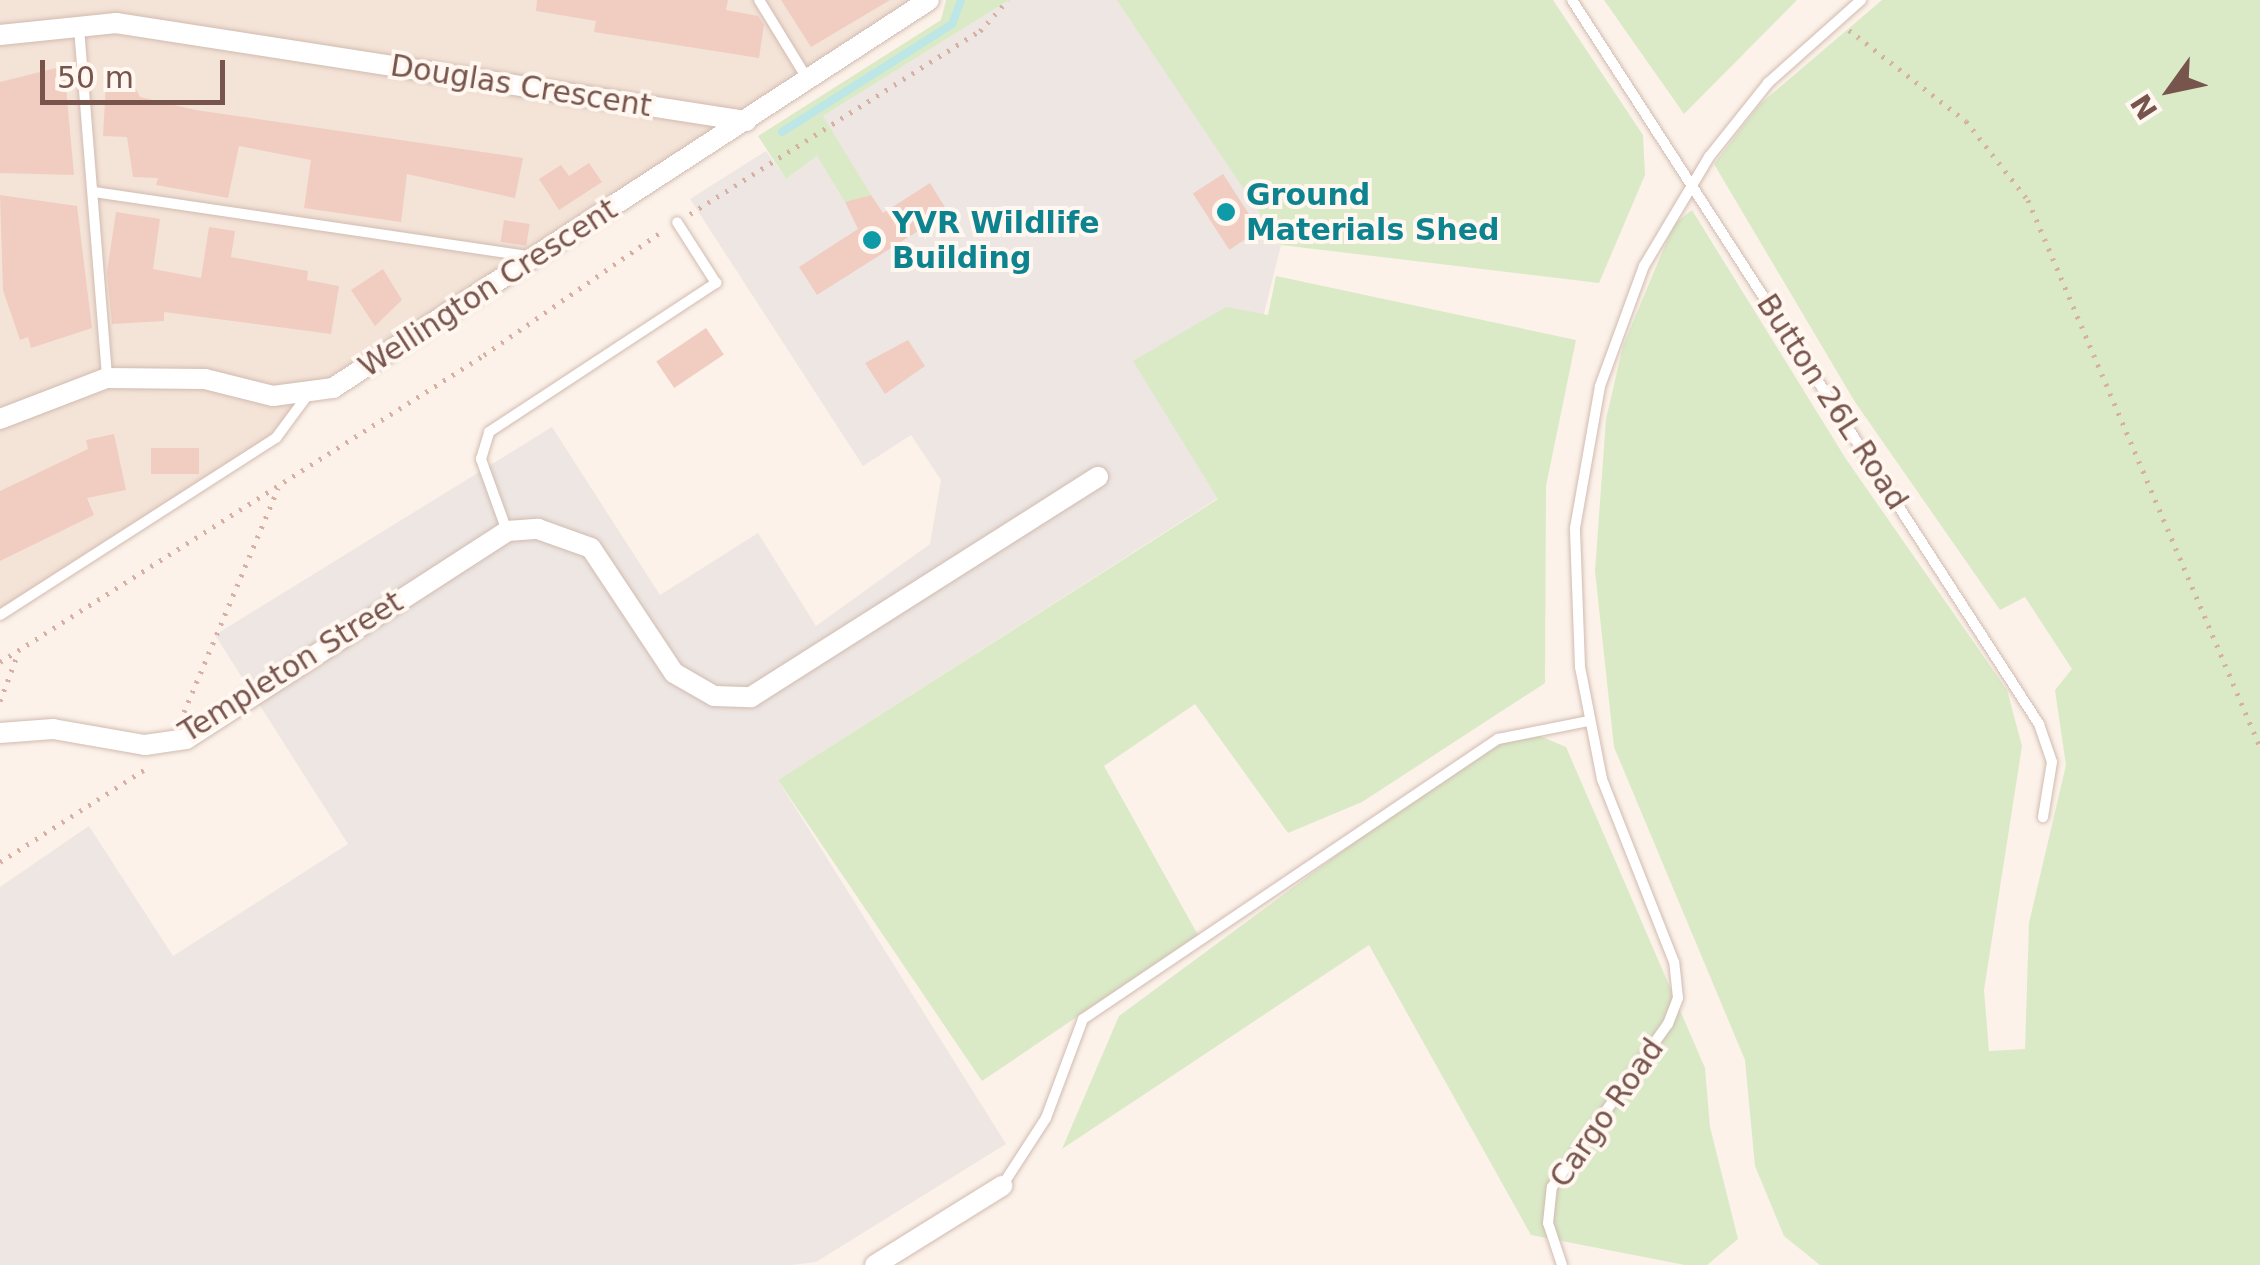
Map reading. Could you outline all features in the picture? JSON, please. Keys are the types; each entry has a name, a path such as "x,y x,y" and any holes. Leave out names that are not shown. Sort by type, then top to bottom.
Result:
{"street":[{"name":"Wellington Crescent","path":"308,396 538,258 929,0"},
{"name":"Douglas Crescent","path":"0,35 116,23 746,122"},
{"path":"0,419 107,378 205,379 308,396"},
{"path":"506,531 555,530 591,548 674,674 714,696 750,696 1098,477"},
{"name":"Templeton Street","path":"0,733 53,729 144,745 186,740 506,531"},
{"path":"875,1265 1002,1186"}],"lane":[{"path":"759,0 808,80"},
{"name":"Button 26L Road","path":"1572,0 2039,724 2052,762 2044,817"},
{"path":"1002,1186 1046,1118 1083,1019 1498,739 1589,721 1574,599 1584,461 1619,324 1692,182 1768,84 1860,0"},
{"path":"79,27 107,378"},
{"path":"94,192 538,258"},
{"path":"506,531 481,459 489,432 716,283 680,220"},
{"path":"0,615 276,438 308,396"},
{"name":"Cargo Road","path":"1562,1265 1548,1223 1552,1187 1668,1024 1678,998 1674,962 1602,779 1589,721"}],"path":[{"path":"0,662 280,485 680,220 980,31 1008,0"},
{"path":"1834,21 1966,120 2028,200 2260,747"},
{"path":"178,726 280,485"},
{"path":"0,701 19,650"},
{"path":"0,862 150,766"}],"shaded area":[{"path":"0,0 914,0 334,376 254,449 0,611"},
{"path":"1009,0 1118,0 1281,245 1218,498 778,780 1006,1144 816,1262 0,1265 0,887 89,826 173,956 348,844 215,635 552,427 660,595 758,533 816,626 930,544 941,480 911,435 863,466 690,199 766,151 786,179 817,156 843,198 823,116"}],"green space":[{"path":"946,0 1009,0 823,116 871,195 845,202 817,156 786,179 758,136 941,20"},
{"path":"1117,0 1553,0 1643,135 1645,175 1599,283 1281,245"},
{"path":"1604,0 1797,0 1684,114"},
{"path":"1882,0 2260,0 2260,1265 1820,1265 1784,1236 1755,1166 1745,1060 1614,747 1595,571 1606,419 1623,346 1674,224 1692,210 1846,459 2007,690 2022,746 1984,990 1989,1051 2025,1049 2029,923 2066,765 2055,690 2072,669 2025,597 2000,610 1855,402 1714,164 1760,104"},
{"path":"1276,276 1576,340 1546,486 1545,683 1362,802 1288,833 1195,704 1104,766 1198,935 982,1081 778,780 1218,499 1133,361 1226,307 1268,315"},
{"path":"1528,731 1566,747 1705,1068 1710,1127 1738,1239 1707,1265 1685,1265 1531,1235 1369,945 1062,1149 1119,1016 1490,742"}],"building":[{"path":"537,0 728,0 726,10 758,16 764,25 759,58 594,32 596,21 536,11"},
{"path":"781,0 890,0 811,47"},
{"path":"64,66 74,175 0,173 0,82"},
{"path":"106,83 134,85 140,97 196,110 523,158 515,198 407,174 401,222 304,208 311,160 239,146 228,198 156,185 158,178 133,177 127,137 103,136"},
{"path":"589,163 602,182 559,210 539,179 561,165 569,176"},
{"name":"Ground Materials Shed","path":"1223,174 1259,230 1229,250 1193,194"},
{"name":"YVR Wildlife Building","path":"930,183 948,212 817,295 799,267 858,229 845,202 871,195 883,213"},
{"path":"0,195 77,206 92,328 31,348 28,337 20,340 3,290"},
{"path":"116,212 160,219 153,269 201,278 209,227 235,231 231,257 308,271 307,280 339,286 331,334 164,312 164,321 112,324 107,272"},
{"path":"504,220 530,224 526,246 501,242"},
{"path":"383,269 402,300 375,326 351,290"},
{"path":"706,328 724,355 674,388 656,362"},
{"path":"908,340 925,366 885,394 865,363"},
{"path":"114,434 126,490 87,498 94,515 0,561 0,491 88,449 86,440"},
{"path":"151,448 199,448 199,474 151,474"}],"waterway":[{"path":"782,132 952,24 961,0"}],"place":[{"name":"Ground Materials Shed","path":"1226,212"},
{"name":"YVR Wildlife Building","path":"872,240"}]}
